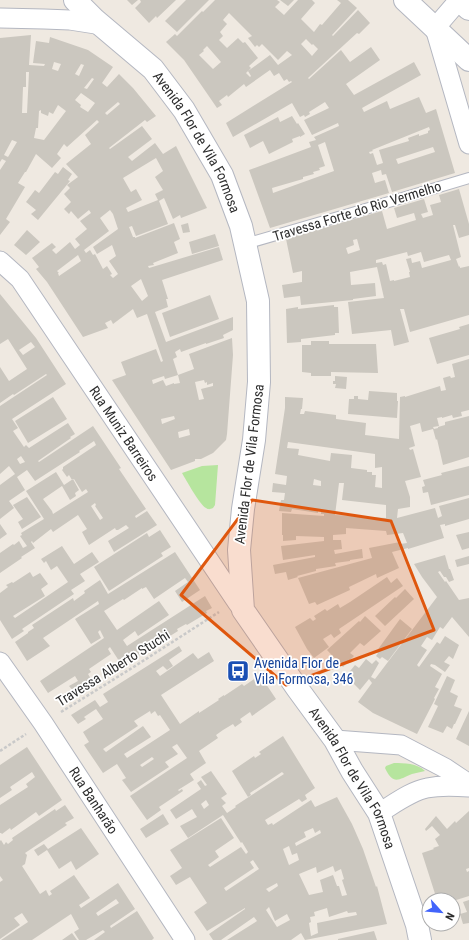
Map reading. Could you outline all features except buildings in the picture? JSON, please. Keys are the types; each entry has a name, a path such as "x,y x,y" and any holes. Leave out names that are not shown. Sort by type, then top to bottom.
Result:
{"street":[{"name":"Avenida Flor de Vila Formosa","path":"75,0 102,26 153,69 184,110 222,174 241,226 258,301 259,382 254,440 243,509 239,550 240,606 335,740 352,771 379,813 417,925 420,940"},
{"path":"405,0 469,60"},
{"path":"435,28 459,0 469,9"},
{"path":"0,18 70,20 102,26"},
{"path":"435,28 469,144"},
{"name":"Rua Muniz Barreiros","path":"0,261 20,279 240,606"},
{"name":"Rua Banharão","path":"0,662 43,723 185,940"},
{"path":"335,740 401,745 445,768 469,785"},
{"path":"379,813 410,794 427,788 469,785"}],"lane":[{"name":"Travessa Forte do Rio Vermelho","path":"245,244 469,178"}],"path":[{"name":"Travessa Alberto Stuchi","path":"0,751 217,613 240,606"}],"highlighted area":[{"path":"252,500 391,521 434,630 286,685 181,595"}],"green space":[{"path":"218,465 215,505 213,508 208,509 200,502 182,473 202,466"},
{"path":"394,763 406,763 418,766 425,771 396,780 391,777 385,768 386,766"}],"place":[{"name":"Avenida Flor de Vila Formosa, 346","path":"238,671"}]}
